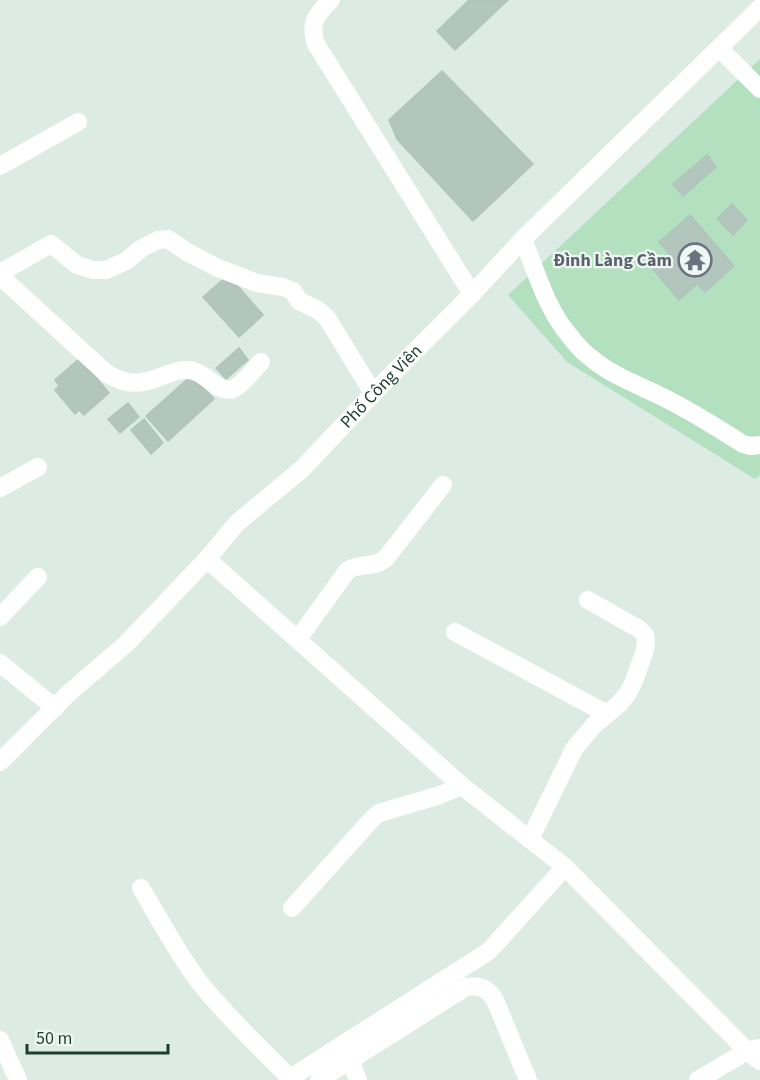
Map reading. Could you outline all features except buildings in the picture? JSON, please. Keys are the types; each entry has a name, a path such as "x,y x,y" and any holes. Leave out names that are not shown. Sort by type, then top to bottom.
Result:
{"street":[{"path":"331,0 315,19 313,35 316,44 472,294"},
{"name":"Phố Công Viên","path":"0,762 69,693 127,644 207,559 237,523 302,469 523,239 760,8"},
{"path":"719,48 760,89"},
{"path":"0,166 78,122"},
{"path":"261,362 236,388 229,390 217,386 201,373 192,370 175,371 140,384 117,380 106,373 0,274 51,244 77,265 93,270 106,270 126,261 142,248 158,240 168,239 218,268 257,283 293,291 299,301 318,310 327,318 373,393"},
{"path":"523,239 555,314 568,334 590,358 610,371 675,403 743,444 760,445"},
{"path":"0,489 38,467"},
{"path":"298,639 347,571 356,566 381,563 443,485"},
{"path":"207,559 462,786 565,867 756,1053 698,1080"},
{"path":"0,617 38,577"},
{"path":"530,839 574,749 594,725 619,704 628,693 645,650 645,635 639,629 588,600"},
{"path":"455,632 607,714"},
{"path":"0,663 55,708"},
{"path":"292,908 379,813 462,786"},
{"path":"141,888 180,954 201,984 288,1079 489,951 565,867"},
{"path":"319,1080 466,987 476,986 489,991 495,1000 528,1080"},
{"path":"0,1040 18,1080"},
{"path":"350,1059 358,1080"}],"green space":[{"path":"760,59 760,475 755,479 567,362 508,295"}],"place":[{"name":"Đình Làng Cầm","path":"695,260"}]}
